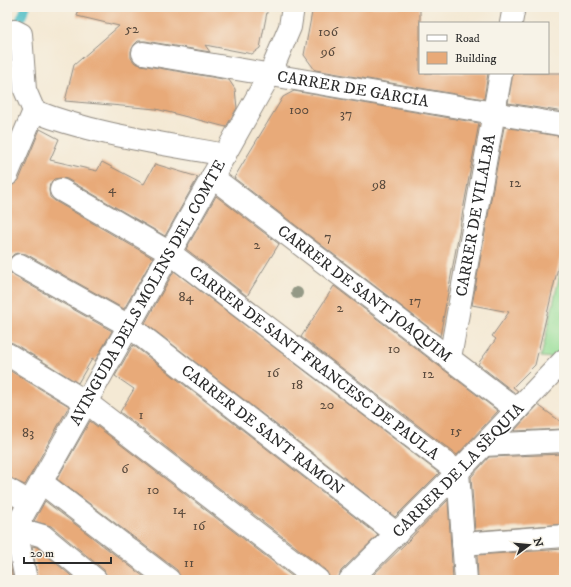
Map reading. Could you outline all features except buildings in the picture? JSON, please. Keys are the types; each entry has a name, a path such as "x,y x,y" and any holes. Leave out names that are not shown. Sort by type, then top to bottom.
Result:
{"street":[{"name":"AVINGUDA DELS MOLINS DEL COMTE","path":"26,580 17,534 20,520 270,74 290,27 293,7"},
{"path":"511,22 514,7"},
{"path":"7,32 15,31 21,34 25,90 34,111 60,121 86,128 224,155"},
{"name":"CARRER DE GARCIA","path":"143,53 564,125"},
{"name":"CARRER DE VILALBA","path":"450,358 501,74"},
{"path":"7,175 34,111"},
{"name":"CARRER DE SANT JOAQUIM","path":"212,177 517,410"},
{"name":"CARRER DE SANT FRANCESC DE PAULA","path":"61,190 170,252 458,472"},
{"name":"CARRER DE SANT RAMON","path":"20,265 129,326 397,534"},
{"path":"7,354 86,402 318,580"},
{"name":"CARRER DE LA SÈQUIA","path":"350,580 458,472 564,360"},
{"path":"484,445 564,441"},
{"path":"458,472 466,580"},
{"path":"41,482 169,580"},
{"path":"7,489 29,502"},
{"path":"17,534 33,534 43,536 96,580"},
{"path":"463,544 564,536"}],"green space":[{"path":"564,256 564,347 553,358 541,357"}],"waterway":[{"path":"7,49 26,7"}]}
